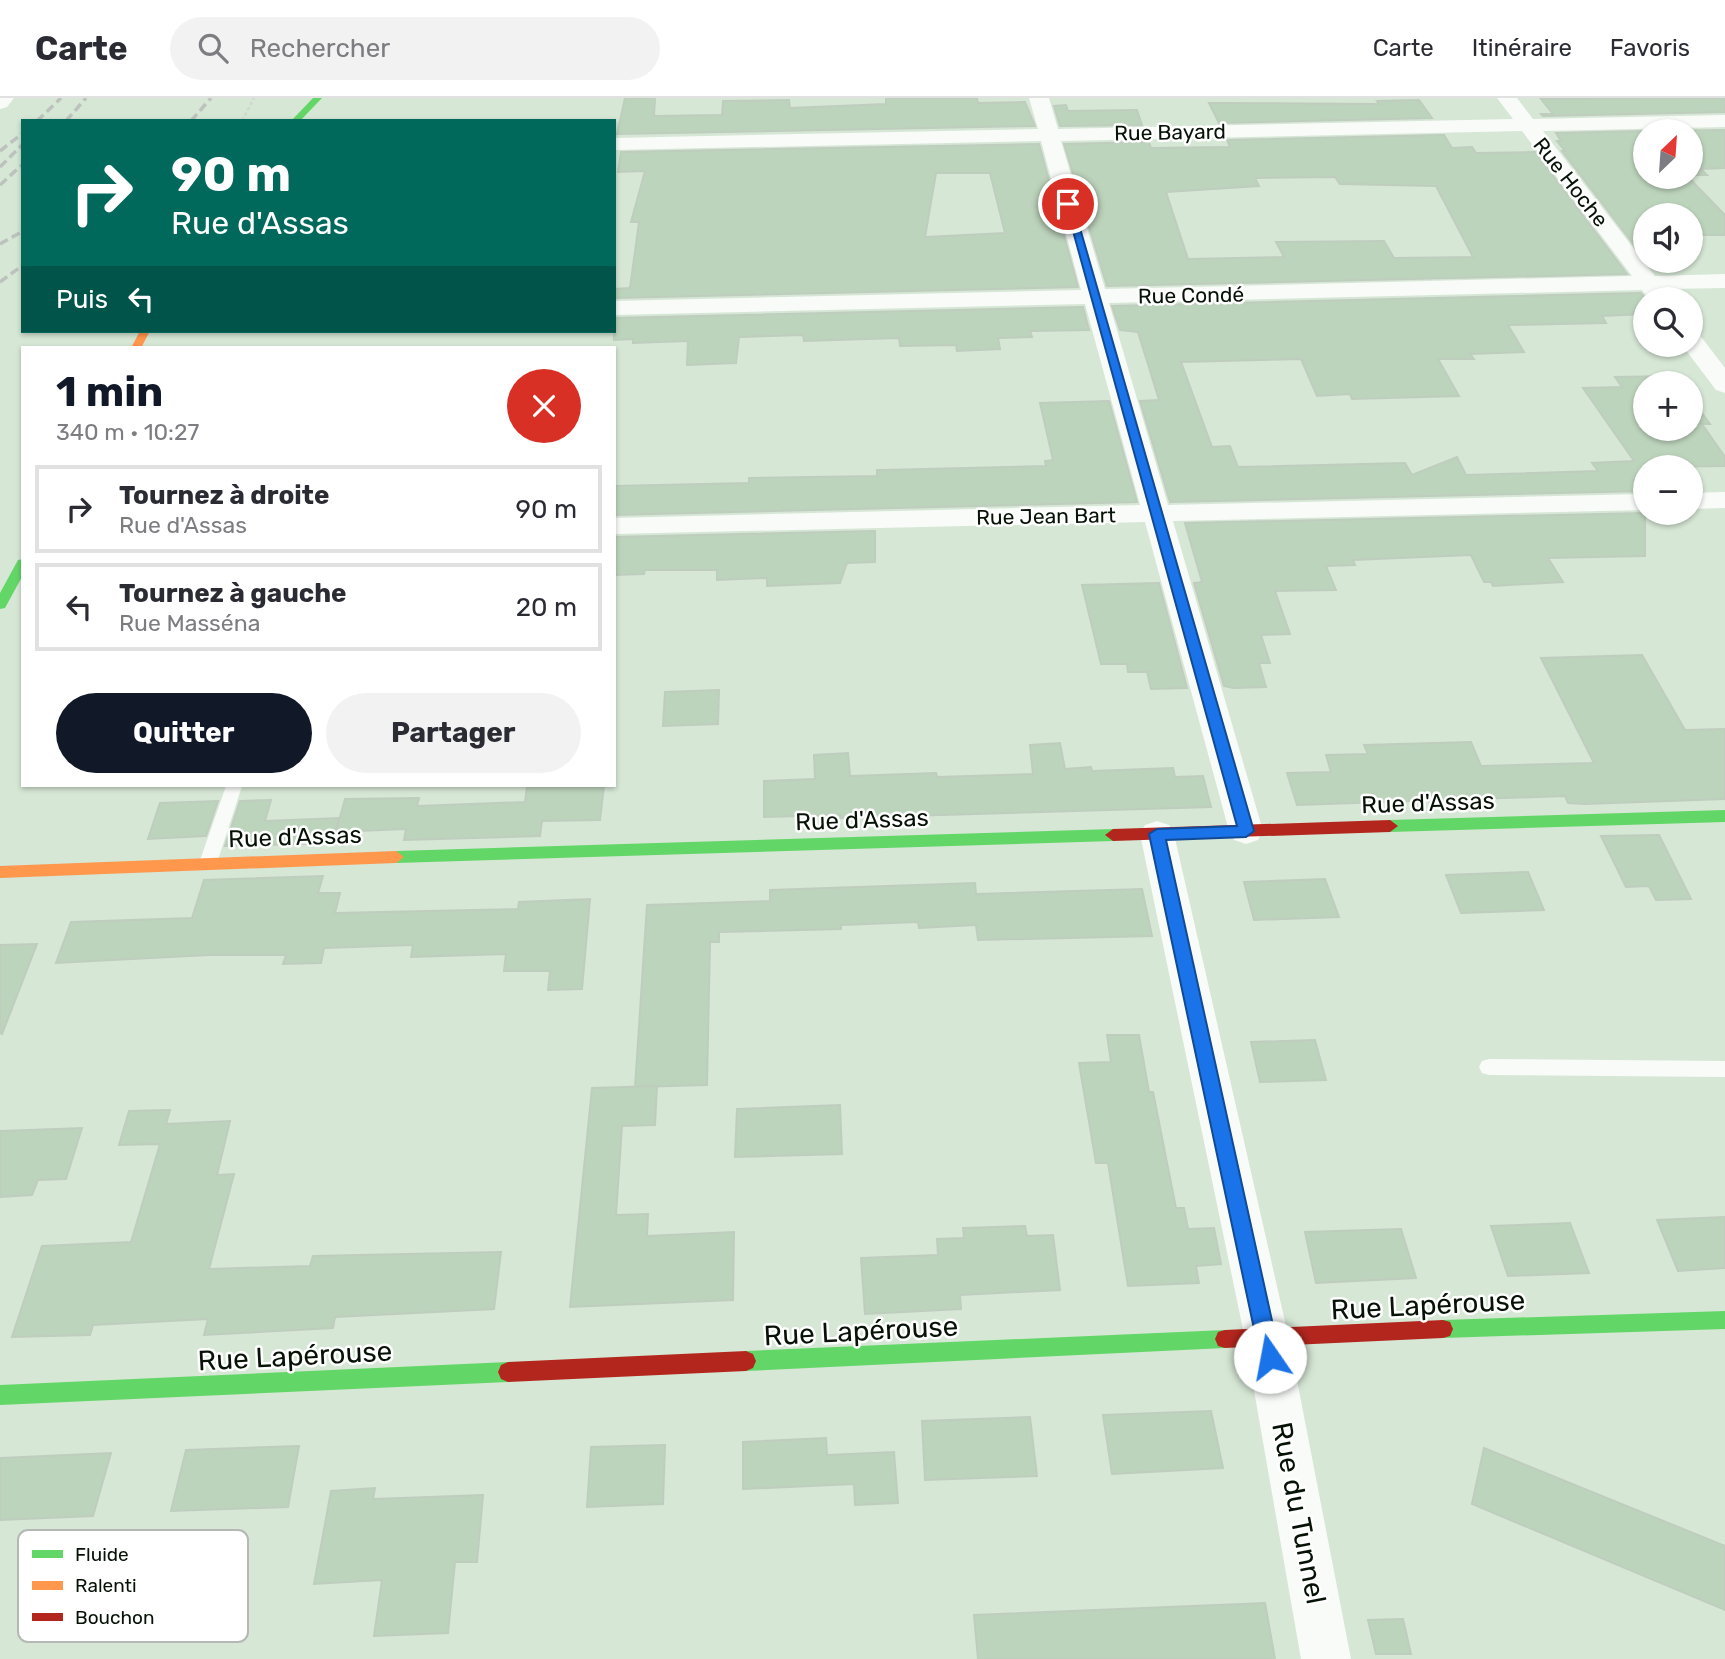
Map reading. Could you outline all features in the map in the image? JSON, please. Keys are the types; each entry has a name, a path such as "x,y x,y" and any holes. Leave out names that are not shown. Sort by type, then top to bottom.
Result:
{"street":[{"path":"0,103 4,98"},
{"path":"297,119 319,98"},
{"path":"306,119 319,98"},
{"path":"1039,98 1246,831"},
{"name":"Rue Hoche","path":"1507,98 1652,287"},
{"name":"Rue Bayard","path":"616,144 1725,121"},
{"name":"Rue Condé","path":"1683,287 1725,281"},
{"name":"Rue Condé","path":"616,308 1094,297 1633,291"},
{"path":"1703,356 1725,385"},
{"path":"1703,501 1725,500"},
{"name":"Rue Jean Bart","path":"616,526 1633,502"},
{"path":"0,606 21,567"},
{"name":"Rue d'Assas","path":"0,872 208,863 1725,816"},
{"name":"Rue du Tunnel","path":"1157,834 1267,1339 1326,1659"},
{"name":"Rue Lapérouse","path":"0,1395 1725,1320"}],"lane":[{"path":"208,863 234,787"},
{"path":"1489,1068 1725,1069"}],"path":[{"path":"243,119 254,98"}],"building":[{"path":"625,98 655,98 654,116 722,115 723,101 789,100 790,108 886,104 886,98 977,98 978,103 1025,102 1035,126 617,134"},
{"path":"1725,98 1725,112 1543,116 1541,114 1553,114 1541,99"},
{"path":"1419,100 1432,118 1219,123 1209,103 1379,104 1377,101"},
{"path":"1066,105 1068,111 1137,110 1142,125 1060,126 1054,106"},
{"path":"1703,130 1725,130 1725,168 1703,169"},
{"path":"1633,131 1633,189 1700,189 1725,215 1725,235 1703,235 1703,203 1633,203 1633,243 1562,151 1565,151 1557,141 1561,141 1556,133"},
{"path":"1444,135 1452,148 1472,147 1476,153 1535,152 1627,274 1107,286 1064,144 1149,142 1151,148 1230,147 1227,140","holes":["1335,177 1340,184 1436,186 1473,257 1394,258 1384,241 1276,242 1284,257 1188,259 1166,192 1259,186 1255,178"]},
{"path":"1039,144 1078,287 616,298 616,289 630,288 639,222 631,222 645,171 618,172 621,152","holes":["936,173 990,173 1005,233 925,237"]},
{"path":"1633,293 1633,315 1602,316 1606,323 1508,325 1524,352 1470,354 1474,359 1438,359 1459,396 1352,399 1350,394 1317,396 1301,359 1181,362 1212,447 1230,446 1238,467 1405,463 1412,475 1457,457 1466,475 1598,471 1592,463 1633,461 1633,491 1170,502 1140,401 1159,400 1138,332 1120,330 1112,306"},
{"path":"1083,307 1089,330 1030,331 1032,337 998,338 1000,349 957,351 956,345 900,346 899,338 804,341 803,335 739,337 736,363 687,365 688,341 633,343 633,339 614,340 616,318"},
{"path":"1615,377 1633,377 1633,441 1703,441 1703,425 1725,457 1725,466 1703,466 1703,455 1633,455 1633,460 1583,388 1622,387"},
{"path":"1109,401 1137,502 616,515 616,486 749,483 749,478 877,476 877,470 1046,466 1045,461 1053,460 1040,403"},
{"path":"1703,415 1710,424 1703,424"},
{"path":"1633,513 1633,525 1645,525 1645,556 1548,558 1563,582 1493,586 1491,582 1484,582 1471,555 1353,560 1355,565 1326,566 1336,590 1275,591 1290,634 1261,635 1270,663 1259,663 1266,687 1233,688 1224,686 1194,583 1202,582 1185,523"},
{"path":"875,531 875,562 847,563 840,583 767,586 767,578 717,580 717,570 645,570 644,574 616,575 616,537"},
{"path":"1159,583 1187,688 1151,689 1147,672 1128,672 1127,664 1101,664 1082,585"},
{"path":"1642,655 1685,730 1725,729 1725,799 1585,804 1568,803 1565,796 1297,805 1287,773 1331,772 1326,755 1368,754 1364,745 1471,742 1481,766 1594,763 1541,658"},
{"path":"719,690 718,724 663,726 665,692"},
{"path":"1060,743 1065,769 1091,767 1092,771 1173,768 1175,777 1203,776 1211,807 840,818 840,815 764,817 764,781 815,779 814,755 848,753 850,776 1033,774 1030,745"},
{"path":"527,787 604,787 600,820 542,821 540,836 404,840 406,829 336,832 345,799 419,798 417,806 525,802"},
{"path":"271,800 265,821 339,818 332,843 225,846 240,801"},
{"path":"218,801 206,836 148,839 160,803"},
{"path":"1659,835 1691,899 1656,900 1649,886 1626,887 1601,836"},
{"path":"1528,872 1544,910 1461,913 1446,875"},
{"path":"323,876 318,893 340,893 335,913 518,909 519,902 590,899 582,989 548,990 550,971 504,971 506,954 411,957 413,945 324,948 321,963 283,964 286,955 209,955 56,963 71,922 192,918 204,880"},
{"path":"1325,879 1339,917 1254,920 1244,882"},
{"path":"975,883 976,894 1142,889 1152,936 978,940 976,925 919,928 918,922 841,925 841,929 719,932 719,942 710,942 707,1085 635,1087 647,905 770,901 770,890"},
{"path":"37,944 2,1034 0,945"},
{"path":"1107,1035 1139,1035 1149,1092 1153,1092 1176,1208 1184,1208 1188,1229 1214,1228 1221,1264 1196,1266 1199,1283 1128,1286 1108,1163 1096,1163 1079,1063 1111,1062"},
{"path":"1315,1040 1326,1080 1260,1082 1251,1042"},
{"path":"657,1086 655,1125 622,1126 616,1215 648,1214 647,1236 734,1232 733,1300 570,1307 592,1088"},
{"path":"840,1105 842,1154 735,1157 737,1109"},
{"path":"170,1110 166,1124 230,1121 217,1175 234,1174 209,1269 310,1266 313,1256 501,1252 494,1309 335,1317 333,1328 204,1335 208,1319 93,1325 90,1335 12,1337 42,1246 131,1242 160,1144 119,1145 129,1111"},
{"path":"82,1128 66,1179 38,1180 32,1195 0,1197 0,1131"},
{"path":"1725,1217 1725,1268 1678,1271 1657,1220"},
{"path":"1570,1223 1589,1273 1508,1276 1491,1226"},
{"path":"1025,1226 1027,1236 1053,1235 1060,1290 960,1295 961,1309 865,1314 861,1258 938,1255 937,1239 964,1238 963,1228"},
{"path":"1401,1229 1416,1278 1316,1283 1305,1232"},
{"path":"1211,1411 1223,1468 1112,1474 1103,1415"},
{"path":"1030,1417 1037,1476 925,1480 922,1421"},
{"path":"826,1438 827,1455 894,1452 898,1503 855,1505 854,1484 743,1489 743,1442"},
{"path":"665,1445 663,1504 587,1507 591,1447"},
{"path":"299,1446 288,1507 171,1511 186,1450"},
{"path":"1484,1448 1725,1546 1725,1610 1472,1504"},
{"path":"111,1453 93,1516 0,1520 0,1458"},
{"path":"375,1488 373,1499 483,1495 477,1562 455,1562 448,1633 374,1636 382,1580 314,1584 331,1491"},
{"path":"1265,1603 1275,1659 978,1659 974,1615"},
{"path":"1403,1619 1411,1654 1376,1654 1368,1620"}],"railway":[{"path":"39,119 61,98"},
{"path":"68,119 86,98"},
{"path":"193,119 211,98"},
{"path":"0,151 21,135"},
{"path":"0,167 21,146"},
{"path":"0,185 21,166"},
{"path":"0,244 21,232"},
{"path":"0,282 21,266"}],"traffic: fast":[{"path":"297,119 318,98"},
{"path":"0,605 21,567"},
{"path":"1390,826 1725,816"},
{"path":"396,857 1113,835"},
{"path":"1443,1329 1725,1320"},
{"path":"746,1361 1225,1339"},
{"path":"0,1395 508,1372"}],"traffic: slow":[{"path":"137,346 144,333"},
{"path":"0,872 396,857"}],"traffic: jam":[{"path":"1113,835 1390,826"},
{"path":"1225,1339 1443,1329"},
{"path":"508,1372 746,1361"}],"route":[{"path":"1068,204 1158,513 1246,831 1157,834 1270,1357"}]}
